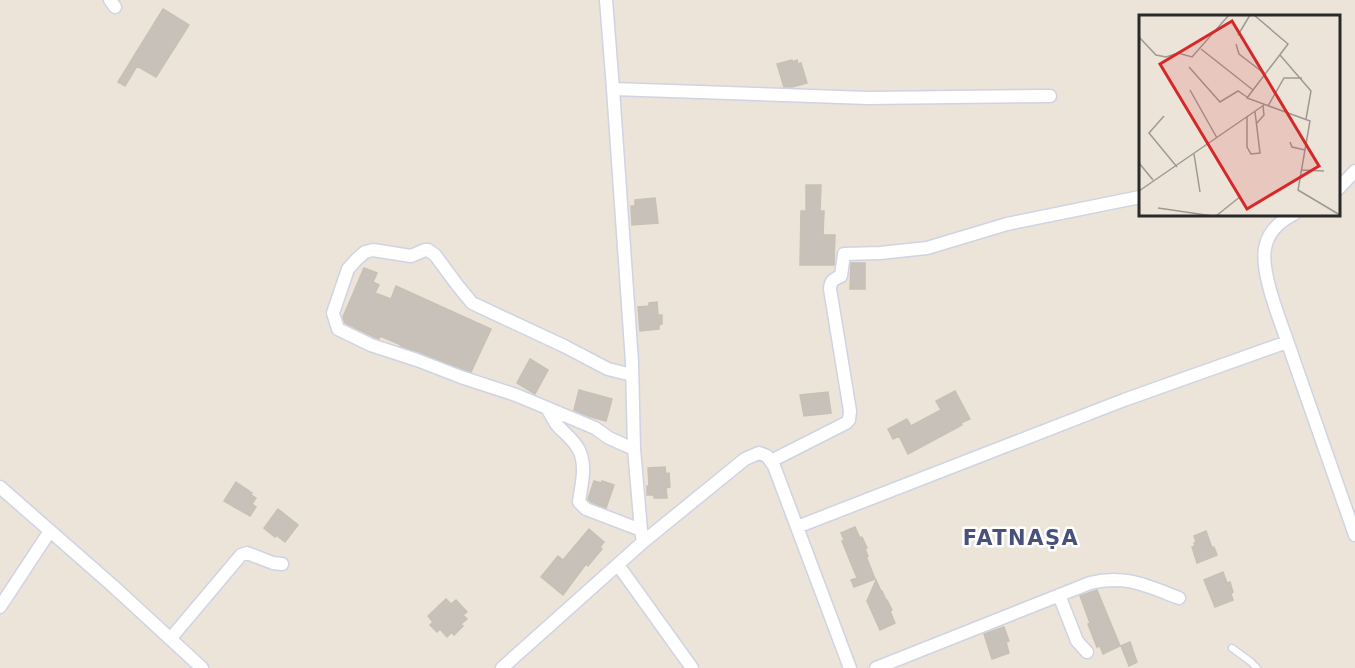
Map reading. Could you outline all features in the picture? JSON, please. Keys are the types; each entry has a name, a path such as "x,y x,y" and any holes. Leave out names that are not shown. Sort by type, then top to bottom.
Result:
{"street":[{"path":"606,0 614,89 632,375 634,449 642,536"},
{"path":"614,89 868,98 1050,96"},
{"path":"1340,187 1355,171"},
{"path":"771,461 849,420 850,411 830,289 832,281 841,276 844,254 927,248 1007,224 1139,197"},
{"path":"1291,216 1276,226 1265,246 1267,278 1287,342 1355,535"},
{"path":"632,375 608,369 472,303 435,255 428,250 411,256 373,250 365,252 348,269 333,313 338,329 371,345 516,395 595,428 609,438 634,449"},
{"path":"797,527 1124,400 1287,342"},
{"path":"547,408 580,452 583,470 579,502 586,509 642,536"},
{"path":"502,668 618,565 642,536 745,459 759,453 767,456 771,461 850,668"},
{"path":"0,487 202,668"},
{"path":"0,607 50,531"},
{"path":"171,638 241,555 247,553 282,564"},
{"path":"618,565 692,668"},
{"path":"876,668 1090,583 1111,579 1129,580 1179,598"},
{"path":"1059,595 1077,641 1087,652"}],"lane":[{"path":"1232,648 1257,668"}],"building":[{"path":"163,9 189,25 156,77 137,66 125,86 118,82"},
{"path":"792,60 792,62 797,60 798,64 801,63 807,83 784,87 777,64"},
{"path":"806,185 821,185 820,211 824,211 823,235 835,235 834,265 800,265 801,211 806,211"},
{"path":"655,198 658,223 632,225 631,206 635,206 635,200"},
{"path":"851,263 865,263 865,289 850,289"},
{"path":"364,268 377,273 373,282 379,285 375,293 391,299 396,286 491,329 471,372 380,336 379,339 345,323 343,317"},
{"path":"657,302 658,315 662,315 662,324 659,325 659,329 640,331 638,307 649,306 649,303"},
{"path":"530,359 548,370 535,394 517,383"},
{"path":"579,390 612,399 606,421 574,410"},
{"path":"955,391 970,419 908,454 899,436 893,439 888,429 907,419 911,426 941,410 936,401"},
{"path":"828,392 831,413 804,416 800,395"},
{"path":"665,467 666,474 669,473 670,487 666,488 667,498 654,498 654,495 647,495 648,468"},
{"path":"594,481 614,485 606,508 588,499"},
{"path":"236,482 256,498 252,504 256,507 250,516 224,501"},
{"path":"278,509 298,525 285,542 264,528"},
{"path":"855,527 867,548 865,549 868,556 866,556 875,579 854,587 851,580 857,578 841,533"},
{"path":"589,529 604,542 600,547 602,549 588,566 586,564 563,595 541,577 558,556 563,560"},
{"path":"1206,531 1217,555 1197,563 1192,547 1196,542 1194,536"},
{"path":"1223,572 1227,583 1230,582 1233,600 1215,607 1204,580"},
{"path":"876,580 892,610 890,611 895,623 880,630 867,601"},
{"path":"1097,590 1120,646 1103,654 1100,646 1097,647 1080,596"},
{"path":"446,599 451,604 456,600 467,612 463,615 467,619 461,624 463,626 454,635 452,632 447,637 440,629 437,632 430,625 433,622 428,616"},
{"path":"1004,627 1009,641 1006,642 1009,653 992,659 984,634"},
{"path":"1130,642 1137,662 1129,666 1121,646"}],"district":[{"name":"FATNAṢA","path":"1021,538"}]}
